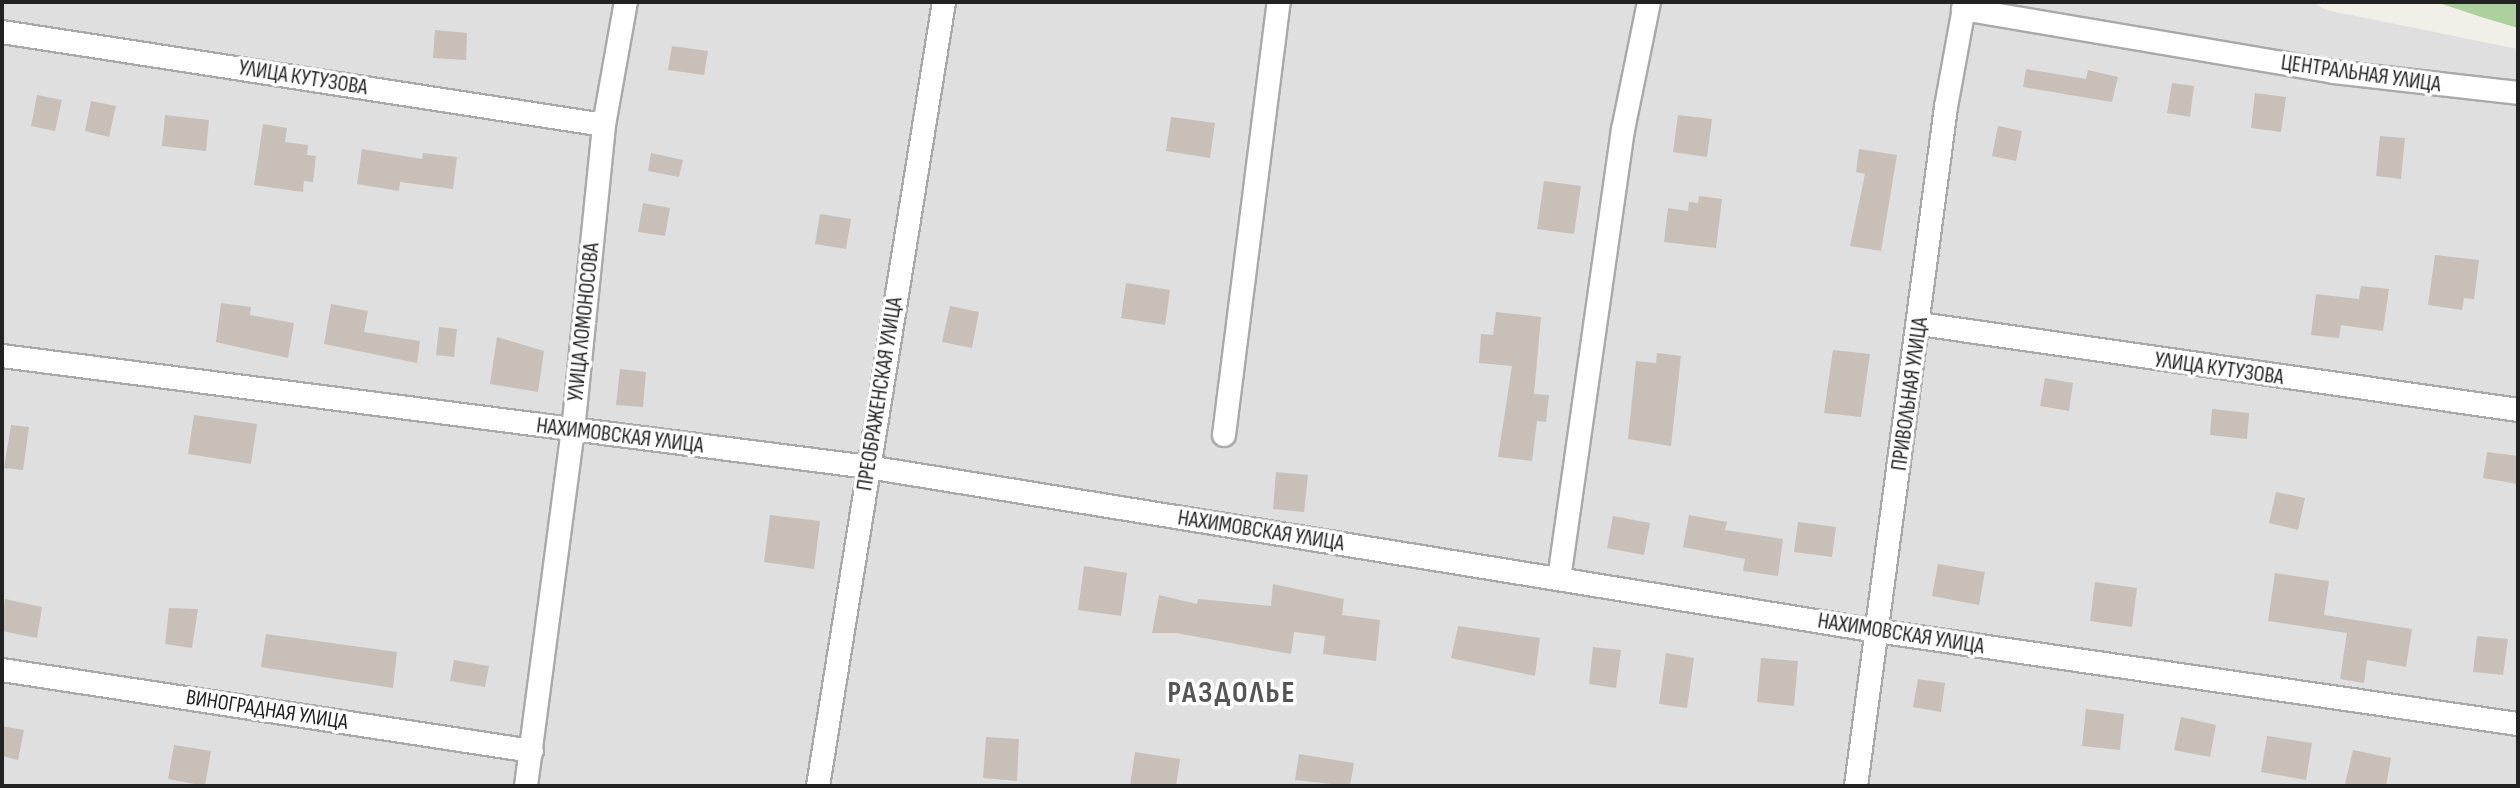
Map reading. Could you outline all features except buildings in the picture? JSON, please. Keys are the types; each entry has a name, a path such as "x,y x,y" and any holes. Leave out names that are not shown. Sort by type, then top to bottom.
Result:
{"street":[{"name":"УЛИЦА ЛОМОНОСОВА","path":"526,786 573,431 604,125 626,2"},
{"name":"ПРЕОБРАЖЕНСКАЯ УЛИЦА","path":"818,786 944,2"},
{"path":"1224,435 1279,2"},
{"path":"1559,579 1623,130 1649,2"},
{"name":"ЦЕНТРАЛЬНАЯ УЛИЦА","path":"1964,5 2334,72 2518,93"},
{"name":"ПРИВОЛЬНАЯ УЛИЦА","path":"1856,786 1964,5"},
{"name":"УЛИЦА КУТУЗОВА","path":"2,32 604,125"},
{"name":"УЛИЦА КУТУЗОВА","path":"1920,324 2518,410"},
{"name":"НАХИМОВСКАЯ УЛИЦА","path":"2,356 868,467 1877,631 2518,724"},
{"name":"ВИНОГРАДНАЯ УЛИЦА","path":"2,670 532,751"}],"shaded area":[{"path":"2,2 2312,2 2326,10 2518,49 2518,786 2,786"}],"green space":[{"path":"2436,2 2518,2 2518,28 2481,17"}],"district":[{"name":"РАЗДОЛЬЕ","path":"1232,693"}]}
